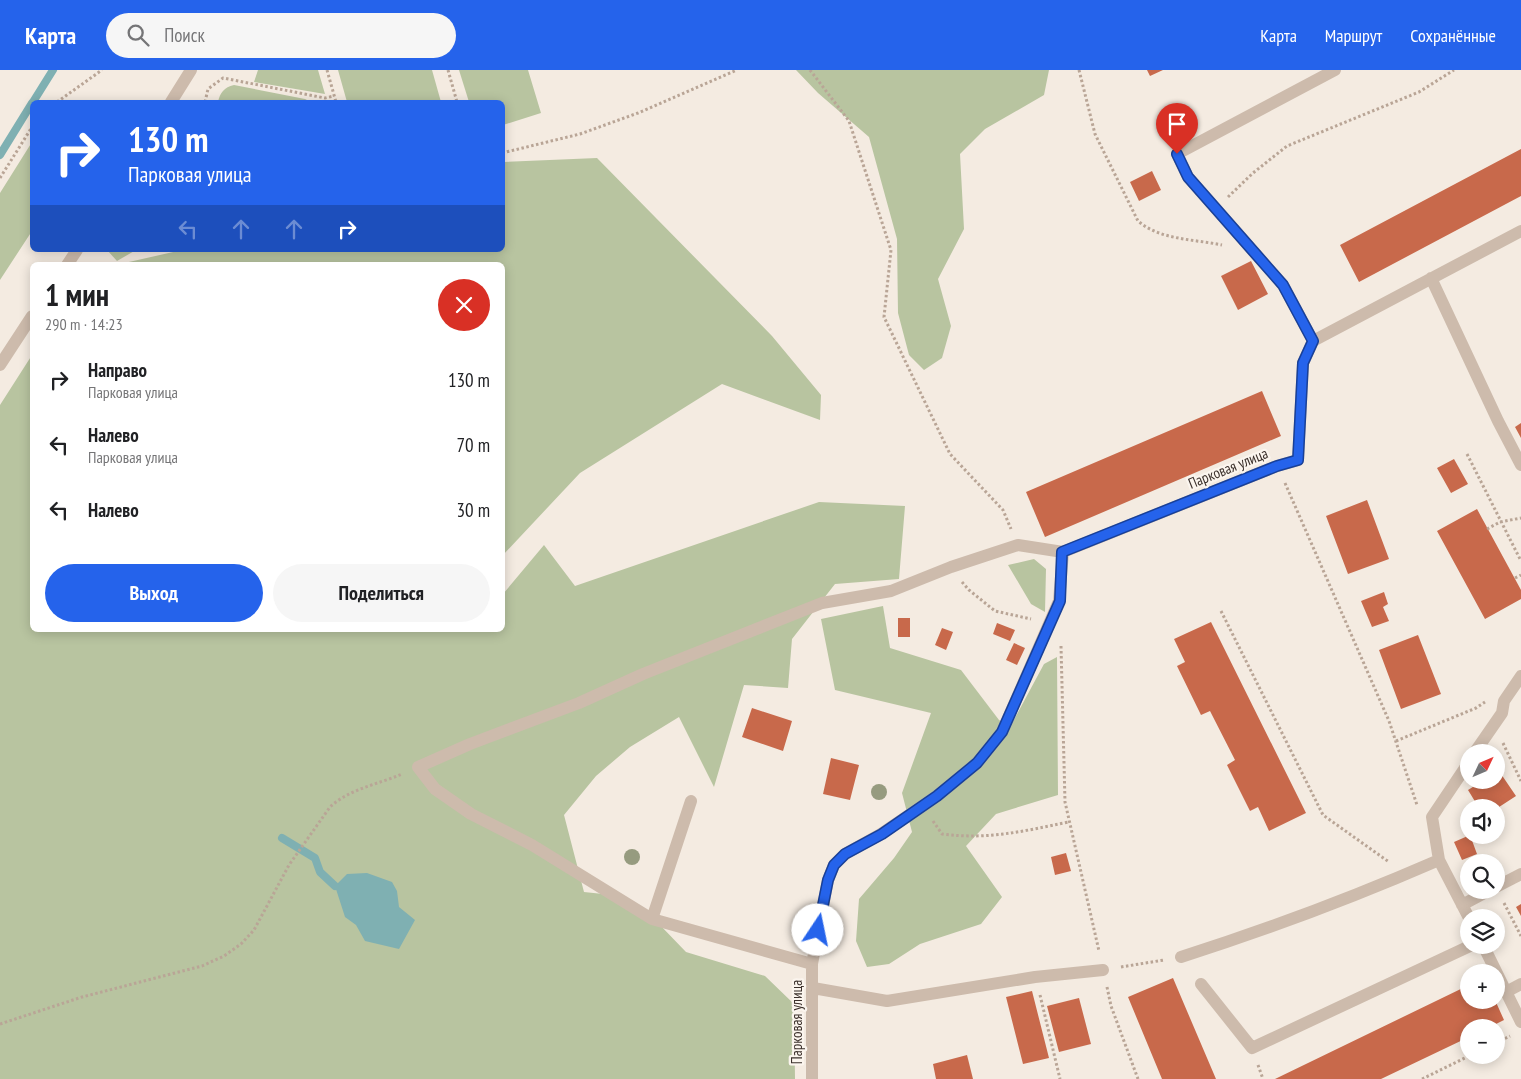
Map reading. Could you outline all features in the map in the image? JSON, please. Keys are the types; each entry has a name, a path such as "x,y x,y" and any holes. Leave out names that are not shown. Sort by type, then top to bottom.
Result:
{"street":[{"path":"172,100 191,70"},
{"path":"1335,70 1177,154 1188,177 1283,285 1313,341 1521,231"},
{"path":"1431,278 1521,464"},
{"path":"0,365 30,319"},
{"name":"Парковая улица","path":"812,1079 812,964 828,880 834,865 845,854 882,834 922,807 977,763 1002,732 1060,601 1062,552 1277,466 1298,460 1303,363 1313,341"},
{"path":"812,964 652,919 532,845 471,814 435,790 418,768 470,744 579,703 643,674 822,603 891,591 1018,545 1062,552"},
{"path":"1480,744 1502,713 1504,701 1521,676"},
{"path":"1460,775 1432,816 1439,860 1464,909"},
{"path":"652,919 691,801"},
{"path":"1181,957 1341,902 1439,860"},
{"path":"1505,884 1521,874"},
{"path":"1462,904 1475,899"},
{"path":"1201,984 1252,1048 1460,951"},
{"path":"1487,954 1521,1022"},
{"path":"813,988 888,1001 1035,976 1103,970"},
{"path":"1506,992 1521,984"}],"path":[{"path":"60,100 102,70"},
{"path":"327,70 335,100"},
{"path":"448,70 456,100"},
{"path":"505,152 580,134 638,113 737,70"},
{"path":"810,70 849,121 891,250 884,317 950,454 1003,510 1018,545"},
{"path":"1079,70 1095,134 1138,221 1147,229 1160,234 1229,246 1258,255"},
{"path":"1215,209 1253,173 1287,146 1418,92 1454,70"},
{"path":"205,100 208,89 223,78 325,98 334,96"},
{"path":"0,178 30,130"},
{"path":"1467,454 1521,561"},
{"path":"1277,466 1389,721 1417,807"},
{"path":"1487,529 1500,522 1521,518"},
{"path":"951,568 969,590 995,611 1050,623"},
{"path":"1514,578 1521,575"},
{"path":"1221,611 1323,815 1390,862 1393,868"},
{"path":"1060,639 1065,802 1111,1006 1138,1079"},
{"path":"1396,740 1476,708 1490,698"},
{"path":"1494,724 1521,781"},
{"path":"0,1024 82,997 202,966 224,956 254,930 297,854 330,807 338,799 418,768"},
{"path":"922,807 942,834 968,837 992,837 1070,822"},
{"path":"1500,899 1521,936"},
{"path":"1103,970 1181,957"},
{"path":"1035,976 1060,1079"},
{"path":"1422,1079 1460,1060"}],"green space":[{"path":"258,70 318,70 325,94 254,82"},
{"path":"338,70 432,70 440,100 346,100"},
{"path":"459,70 528,70 541,113 505,124 505,100 468,100"},
{"path":"796,70 1049,70 1044,95 985,129 960,154 964,229 938,279 951,326 942,358 924,370 909,355 898,313 897,239 869,137 818,93"},
{"path":"234,85 307,100 219,100 223,91"},
{"path":"30,145 30,234 0,280 0,193"},
{"path":"597,158 772,336 821,395 820,420 722,384 580,473 505,553 505,262 129,262 173,252 505,252 505,162"},
{"path":"109,252 133,252 117,261"},
{"path":"30,358 30,632 505,632 505,592 544,545 575,586 819,502 905,506 899,579 835,584 792,639 788,688 744,685 714,787 679,717 630,747 596,776 564,815 584,892 622,896 659,924 686,952 765,976 794,1004 795,1079 0,1079 0,405"},
{"path":"1034,559 1046,569 1045,612 1031,604 1008,565"},
{"path":"883,606 890,648 961,670 999,720 1010,727 1044,664 1057,657 1058,795 996,814 966,846 1002,897 981,924 920,944 889,964 867,967 856,941 859,899 894,858 912,832 902,793 931,713 835,690 821,619"}],"water":[{"path":"367,873 392,882 397,891 399,907 415,920 399,949 365,941 356,925 345,917 335,886 347,874"}],"building":[{"path":"1147,70 1163,70 1150,76"},
{"path":"1521,149 1521,196 1359,282 1340,245"},
{"path":"1152,171 1161,190 1139,201 1130,182"},
{"path":"1251,261 1268,294 1238,310 1221,276"},
{"path":"1262,391 1281,436 1045,537 1026,492"},
{"path":"1521,423 1521,438 1515,427"},
{"path":"1454,459 1468,484 1451,493 1437,468"},
{"path":"1367,500 1389,559 1348,574 1326,516"},
{"path":"1477,509 1521,590 1521,599 1485,619 1437,531"},
{"path":"1384,592 1388,604 1383,607 1389,621 1372,627 1361,601"},
{"path":"898,618 910,618 910,637 898,637"},
{"path":"1211,622 1306,813 1269,831 1258,807 1250,811 1227,765 1235,760 1210,711 1201,715 1177,666 1185,662 1174,639"},
{"path":"997,623 1015,630 1010,641 993,634"},
{"path":"942,628 953,632 946,650 935,645"},
{"path":"1418,635 1441,694 1401,709 1379,650"},
{"path":"1014,643 1025,648 1017,665 1006,660"},
{"path":"752,708 792,721 783,751 742,737"},
{"path":"831,758 859,765 850,800 823,794"},
{"path":"1505,780 1516,796 1505,803 1505,799 1474,799 1468,790 1505,789"},
{"path":"1460,839 1460,844 1473,844 1477,854 1460,856 1454,842"},
{"path":"1066,853 1071,871 1055,875 1051,857"},
{"path":"1521,904 1521,916 1516,907"},
{"path":"1173,978 1216,1079 1162,1079 1128,997"},
{"path":"1460,989 1460,1009 1499,1009 1504,1019 1460,1019 1460,1041 1381,1079 1275,1079"},
{"path":"1032,991 1049,1058 1023,1064 1006,997"},
{"path":"1079,998 1091,1044 1059,1052 1047,1006"},
{"path":"967,1055 973,1079 936,1079 933,1064"}],"waterway":[{"path":"34,100 53,70"},
{"path":"0,155 30,106"},
{"path":"282,838 315,858 320,872 335,886"}],"route":[{"path":"818,930 828,880 834,865 845,854 882,834 937,796 977,763 1002,732 1016,696 1034,662 1060,601 1062,552 1277,466 1298,460 1303,363 1313,341 1283,285 1188,177 1177,154"}]}
